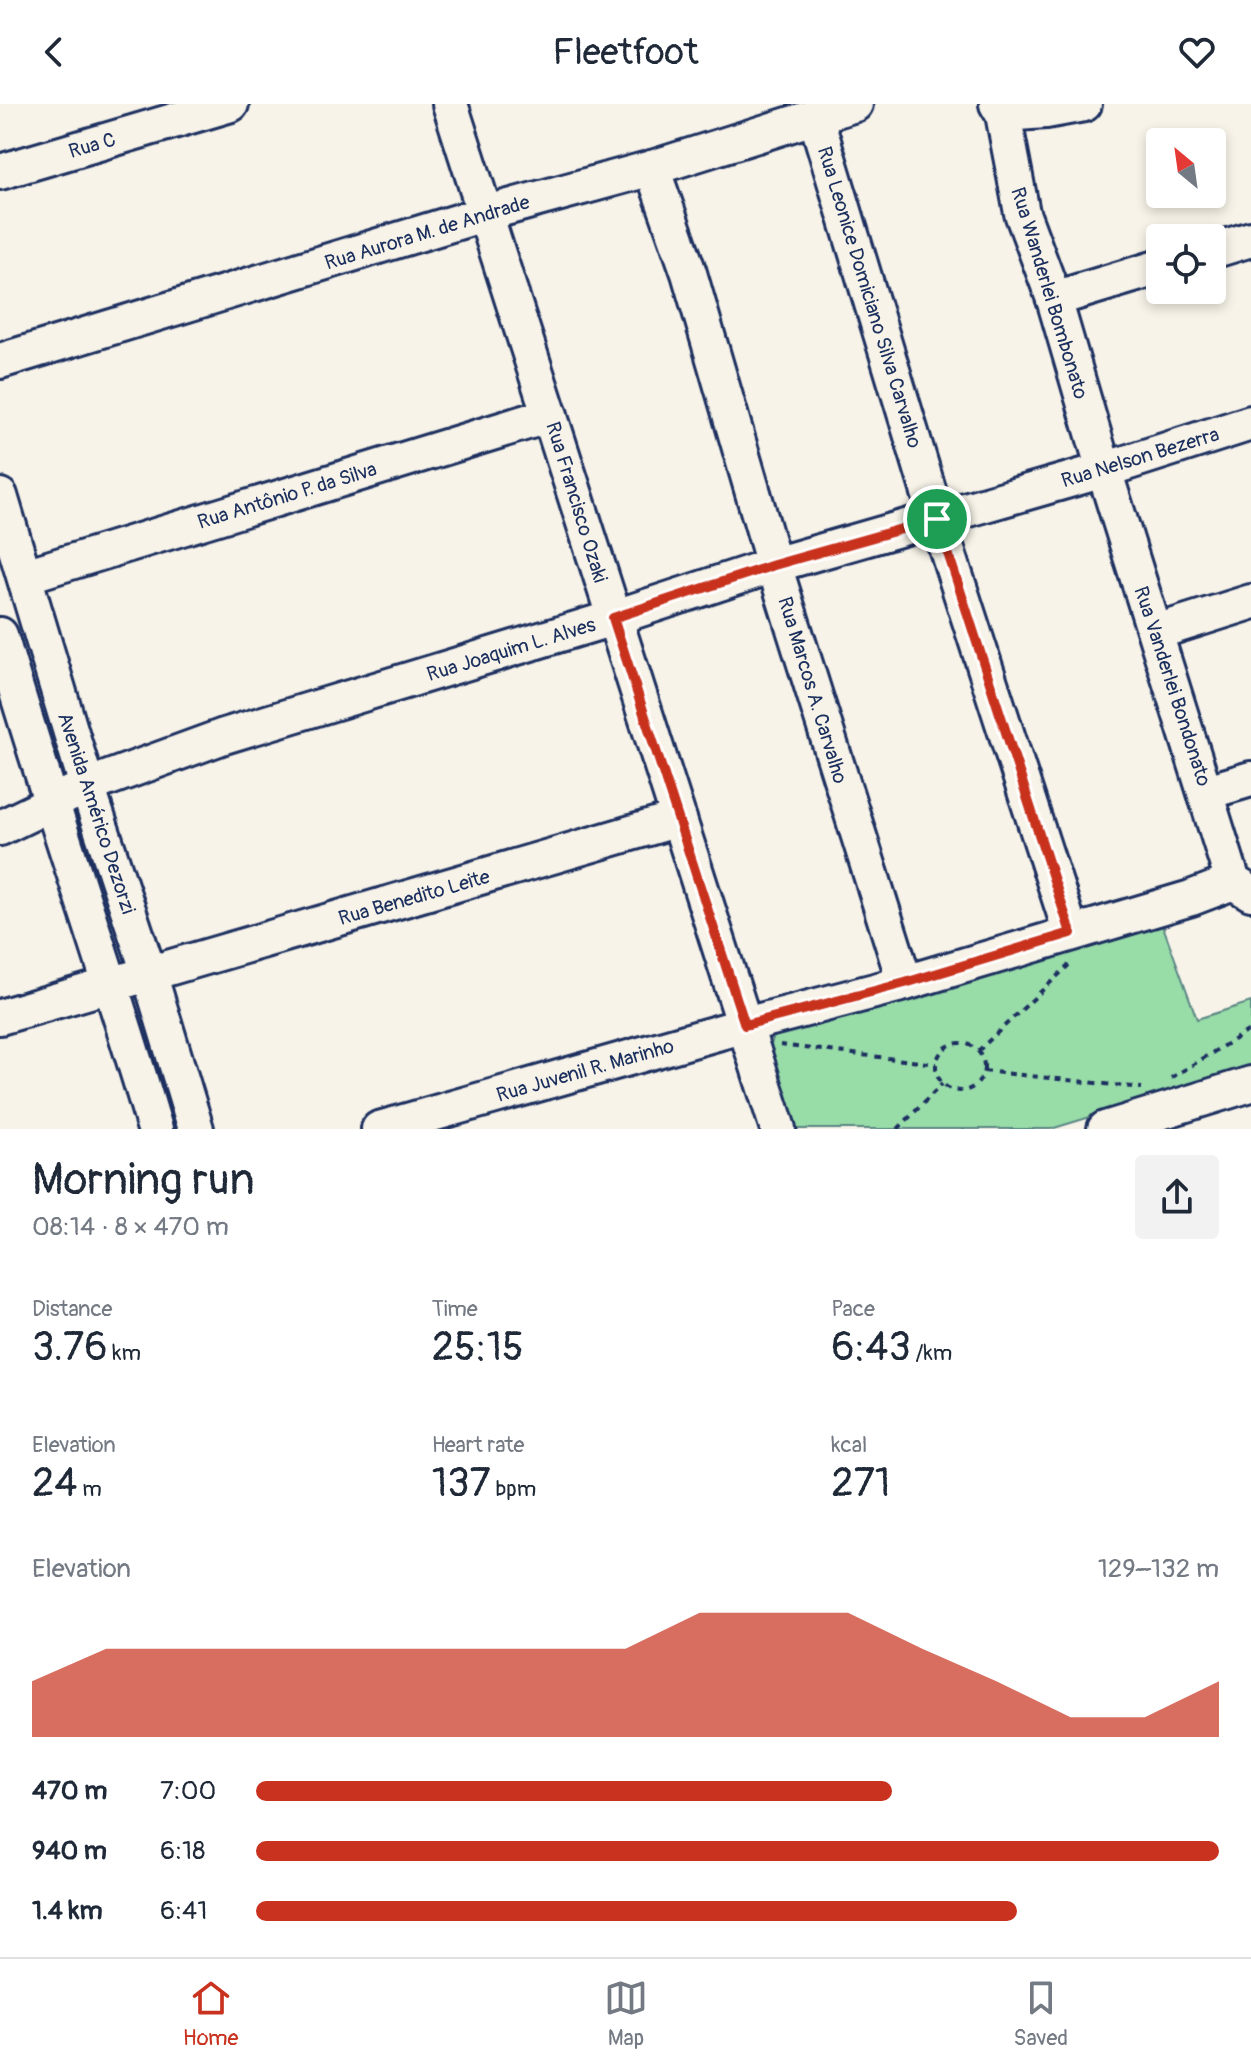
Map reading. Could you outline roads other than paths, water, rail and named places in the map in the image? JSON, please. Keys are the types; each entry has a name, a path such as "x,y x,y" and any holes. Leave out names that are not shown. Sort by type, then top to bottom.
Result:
{"street":[{"name":"Rua C","path":"0,172 231,104"},
{"name":"Rua Francisco Ozaki","path":"450,104 778,1129"},
{"name":"Rua Aurora M. de Andrade","path":"0,361 487,213 652,168 855,104"},
{"path":"1000,109 1046,111 1084,104"},
{"name":"Rua Wanderlei Bombonato","path":"1000,109 1022,213 1054,299 1104,470"},
{"name":"Rua Leonice Domiciano Silva Carvalho","path":"816,118 937,519 1071,933"},
{"name":"Rua Marcos A. Carvalho","path":"652,168 689,273 774,565 905,983"},
{"path":"1226,247 1251,239"},
{"path":"1054,299 1146,271"},
{"name":"Rua Antônio P. da Silva","path":"25,576 550,415"},
{"name":"Rua Nelson Bezerra","path":"1029,490 1104,470 1251,423"},
{"name":"Rua Vanderlei Bondonato","path":"1104,470 1207,792 1242,888"},
{"name":"Rua Joaquim L. Alves","path":"0,828 87,786 224,736 613,618 774,565 1029,490"},
{"name":"Avenida Américo Dezorzi","path":"0,496 87,786 149,973 196,1129"},
{"path":"1156,632 1251,602"},
{"name":"Avenida Américo Dezorzi","path":"1,641 50,804 112,983 155,1129"},
{"path":"1207,792 1251,779"},
{"name":"Rua Benedito Leite","path":"0,1017 679,819"},
{"name":"Rua Juvenil R. Marinho","path":"379,1129 748,1033 1071,933 1191,898 1242,888"},
{"path":"1105,1129 1251,1084"}]}
